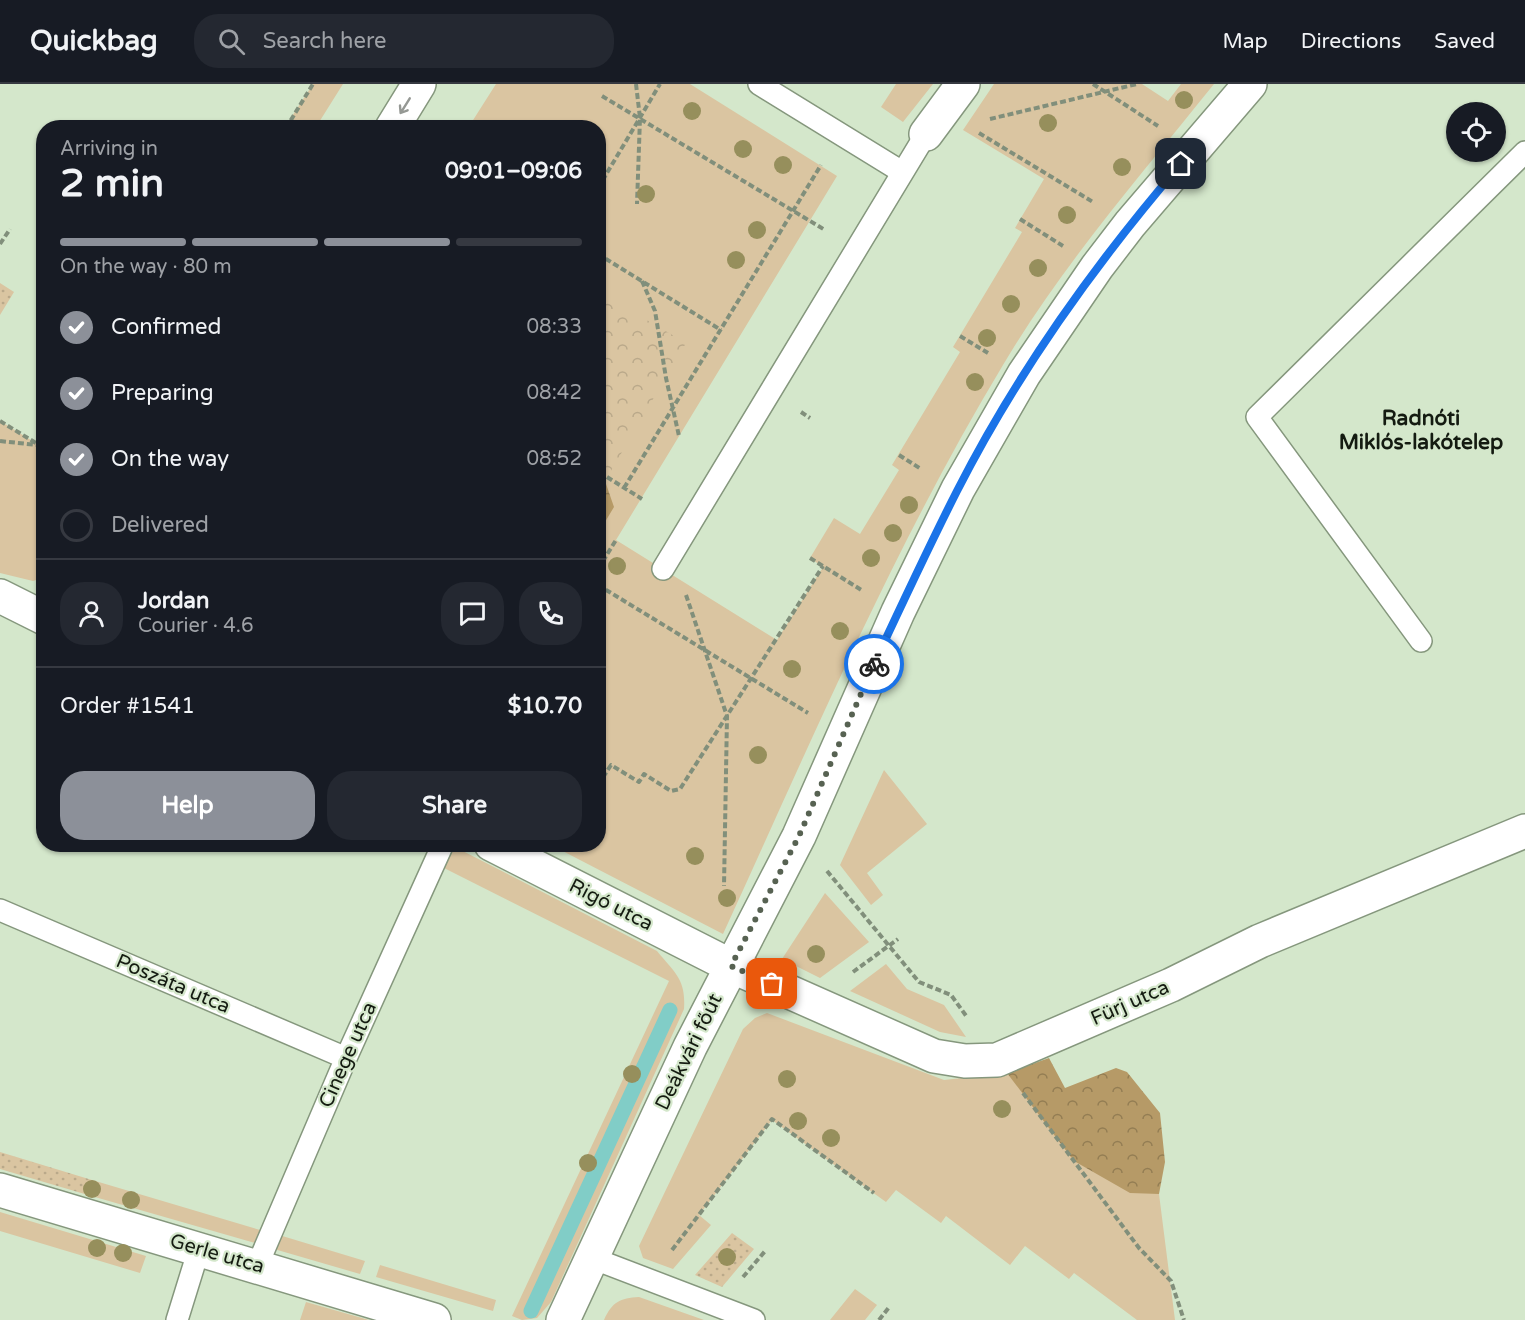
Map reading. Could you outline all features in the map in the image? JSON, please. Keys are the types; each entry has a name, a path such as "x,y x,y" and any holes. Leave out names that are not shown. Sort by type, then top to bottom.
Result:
{"street":[{"path":"397,120 419,84"},
{"path":"945,123 963,84"},
{"name":"Deákvári főút","path":"563,1320 690,1047 799,836 842,734 958,489 1024,375 1130,224 1244,86"},
{"path":"0,596 36,614"},
{"name":"Fürj utca","path":"731,966 934,1056 965,1061 997,1059 1171,985 1260,941 1525,831"},
{"name":"Rigó utca","path":"507,852 731,966"},
{"name":"Gerle utca","path":"0,1190 434,1320"}],"lane":[{"path":"759,84 902,171"},
{"path":"663,569 902,171 945,123"},
{"path":"1421,640 1257,417 1525,152"},
{"name":"Cinege utca","path":"257,1266 346,1058 439,852"},
{"name":"Poszáta utca","path":"0,910 346,1058"},
{"path":"177,1320 199,1249"},
{"path":"592,1258 754,1320"}],"path":[{"path":"291,120 313,84"},
{"path":"636,84 640,118 637,204"},
{"path":"606,175 660,84"},
{"path":"1093,84 1194,149"},
{"path":"945,123 1137,84"},
{"path":"602,96 856,249"},
{"path":"945,123 1130,224"},
{"path":"624,488 841,134"},
{"path":"0,244 10,229"},
{"path":"606,259 721,330"},
{"path":"642,282 655,311 666,378 679,436"},
{"path":"0,421 36,442"},
{"path":"0,441 36,445"},
{"path":"607,477 642,498"},
{"path":"606,556 616,540"},
{"path":"810,558 898,612"},
{"path":"606,773 611,765 639,782 644,774 671,791 680,789 824,567"},
{"path":"663,569 682,582 727,716 724,888"},
{"path":"606,590 842,734"},
{"path":"799,836 918,982 951,995 1139,1248 1171,1281 1184,1320"},
{"path":"812,1002 898,939"},
{"path":"650,1279 772,1119 874,1193"},
{"path":"879,1320 890,1306"}],"green space":[{"path":"313,84 343,84 320,120 290,120"},
{"path":"496,84 690,84 837,176 616,540 777,640 823,567 810,558 834,518 860,534 899,470 892,465 960,352 953,347 1022,232 1015,228 1044,179 963,130 994,84 1142,84 1168,101 1181,84 1214,84 1051,291 1003,365 963,434 855,645 723,934 565,852 606,852 606,120 473,120"},
{"path":"896,84 933,84 903,122 881,107"},
{"path":"0,283 14,292 0,315"},
{"path":"606,296 686,343 606,479"},
{"path":"0,421 36,443 36,580 0,573"},
{"path":"606,484 614,507 606,520"},
{"path":"884,770 927,824 867,873 883,895 871,905 840,865"},
{"path":"452,852 465,852 657,951 678,977 683,990 684,1009 551,1302 537,1318 522,1320 512,1316 669,981 444,868"},
{"path":"825,893 869,942 820,978 782,959"},
{"path":"886,964 907,989 944,1005 966,1037 940,1032 850,991"},
{"path":"767,1013 944,1080 1007,1073 1159,1194 1175,1320 1137,1320 1074,1273 1069,1279 1025,1246 1010,1265 946,1216 941,1223 896,1190 886,1202 772,1120 699,1215 711,1225 673,1269 643,1258 639,1246 743,1029 755,1018"},
{"path":"1049,1058 1065,1088 1116,1068 1127,1072 1160,1113 1165,1162 1159,1194 1130,1193 1074,1161 1007,1073"},
{"path":"0,1152 92,1180 88,1195 0,1169"},
{"path":"92,1180 260,1230 255,1243 88,1195"},
{"path":"0,1212 146,1256 140,1273 0,1231"},
{"path":"732,1233 754,1249 722,1287 695,1275"},
{"path":"279,1235 365,1261 360,1274 274,1249"},
{"path":"380,1265 496,1300 493,1311 376,1277"},
{"path":"855,1289 877,1305 865,1320 830,1320"},
{"path":"639,1297 704,1320 604,1320 617,1302"},
{"path":"306,1302 369,1320 300,1320"}],"waterway":[{"path":"531,1311 670,1010"}],"way so far":[{"path":"772,984 731,966 799,836 874,664"}],"district":[{"name":"Radnóti Miklós-lakótelep","path":"1421,430"}],"route":[{"path":"874,664 958,489 1024,375 1097,267 1181,164"}]}
